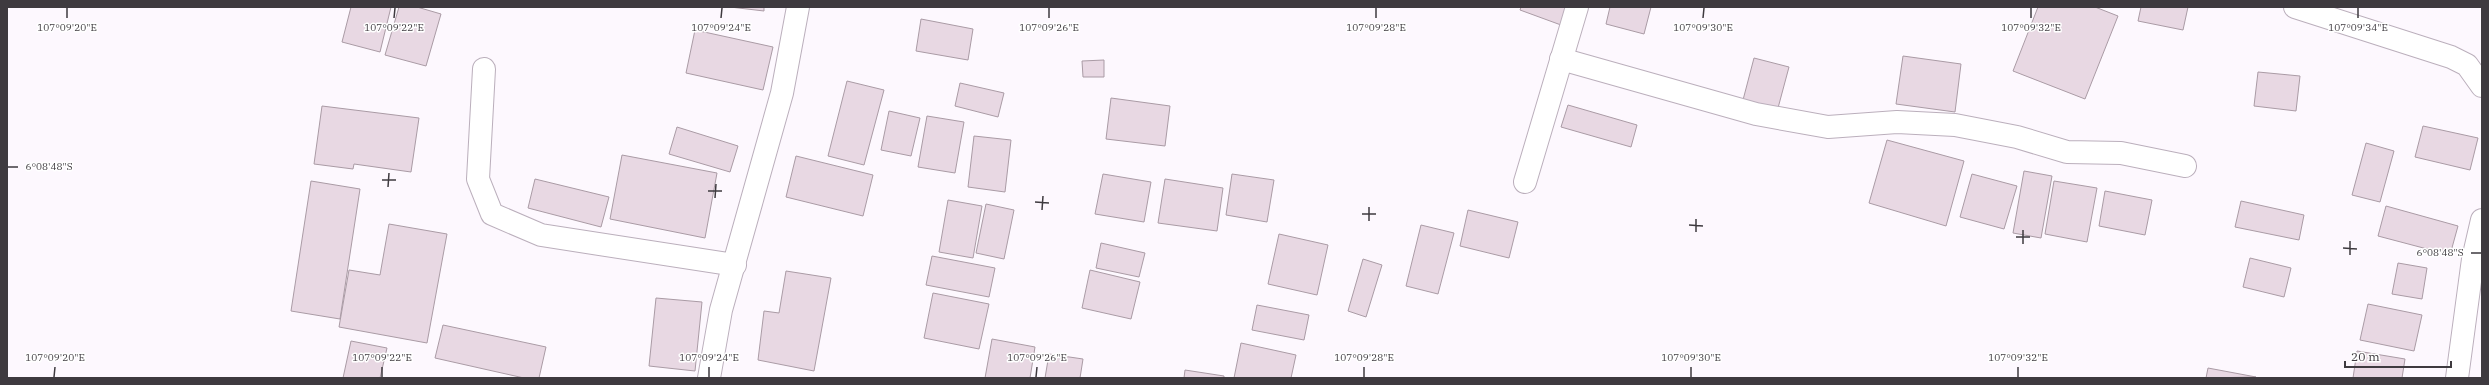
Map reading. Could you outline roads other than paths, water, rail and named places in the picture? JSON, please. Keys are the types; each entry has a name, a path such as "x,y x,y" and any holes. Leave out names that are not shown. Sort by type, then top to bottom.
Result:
{"street":[{"path":"709,378 722,310 782,92 798,7"},
{"path":"1525,182 1577,7"},
{"path":"2295,7 2451,57 2467,65 2482,86"},
{"path":"1561,59 1756,114 1828,127 1898,122 1955,125 2017,137 2067,152 2121,153 2185,166"},
{"path":"484,69 478,179 492,214 542,235 735,264"},
{"path":"2457,378 2473,259 2482,220"}]}
